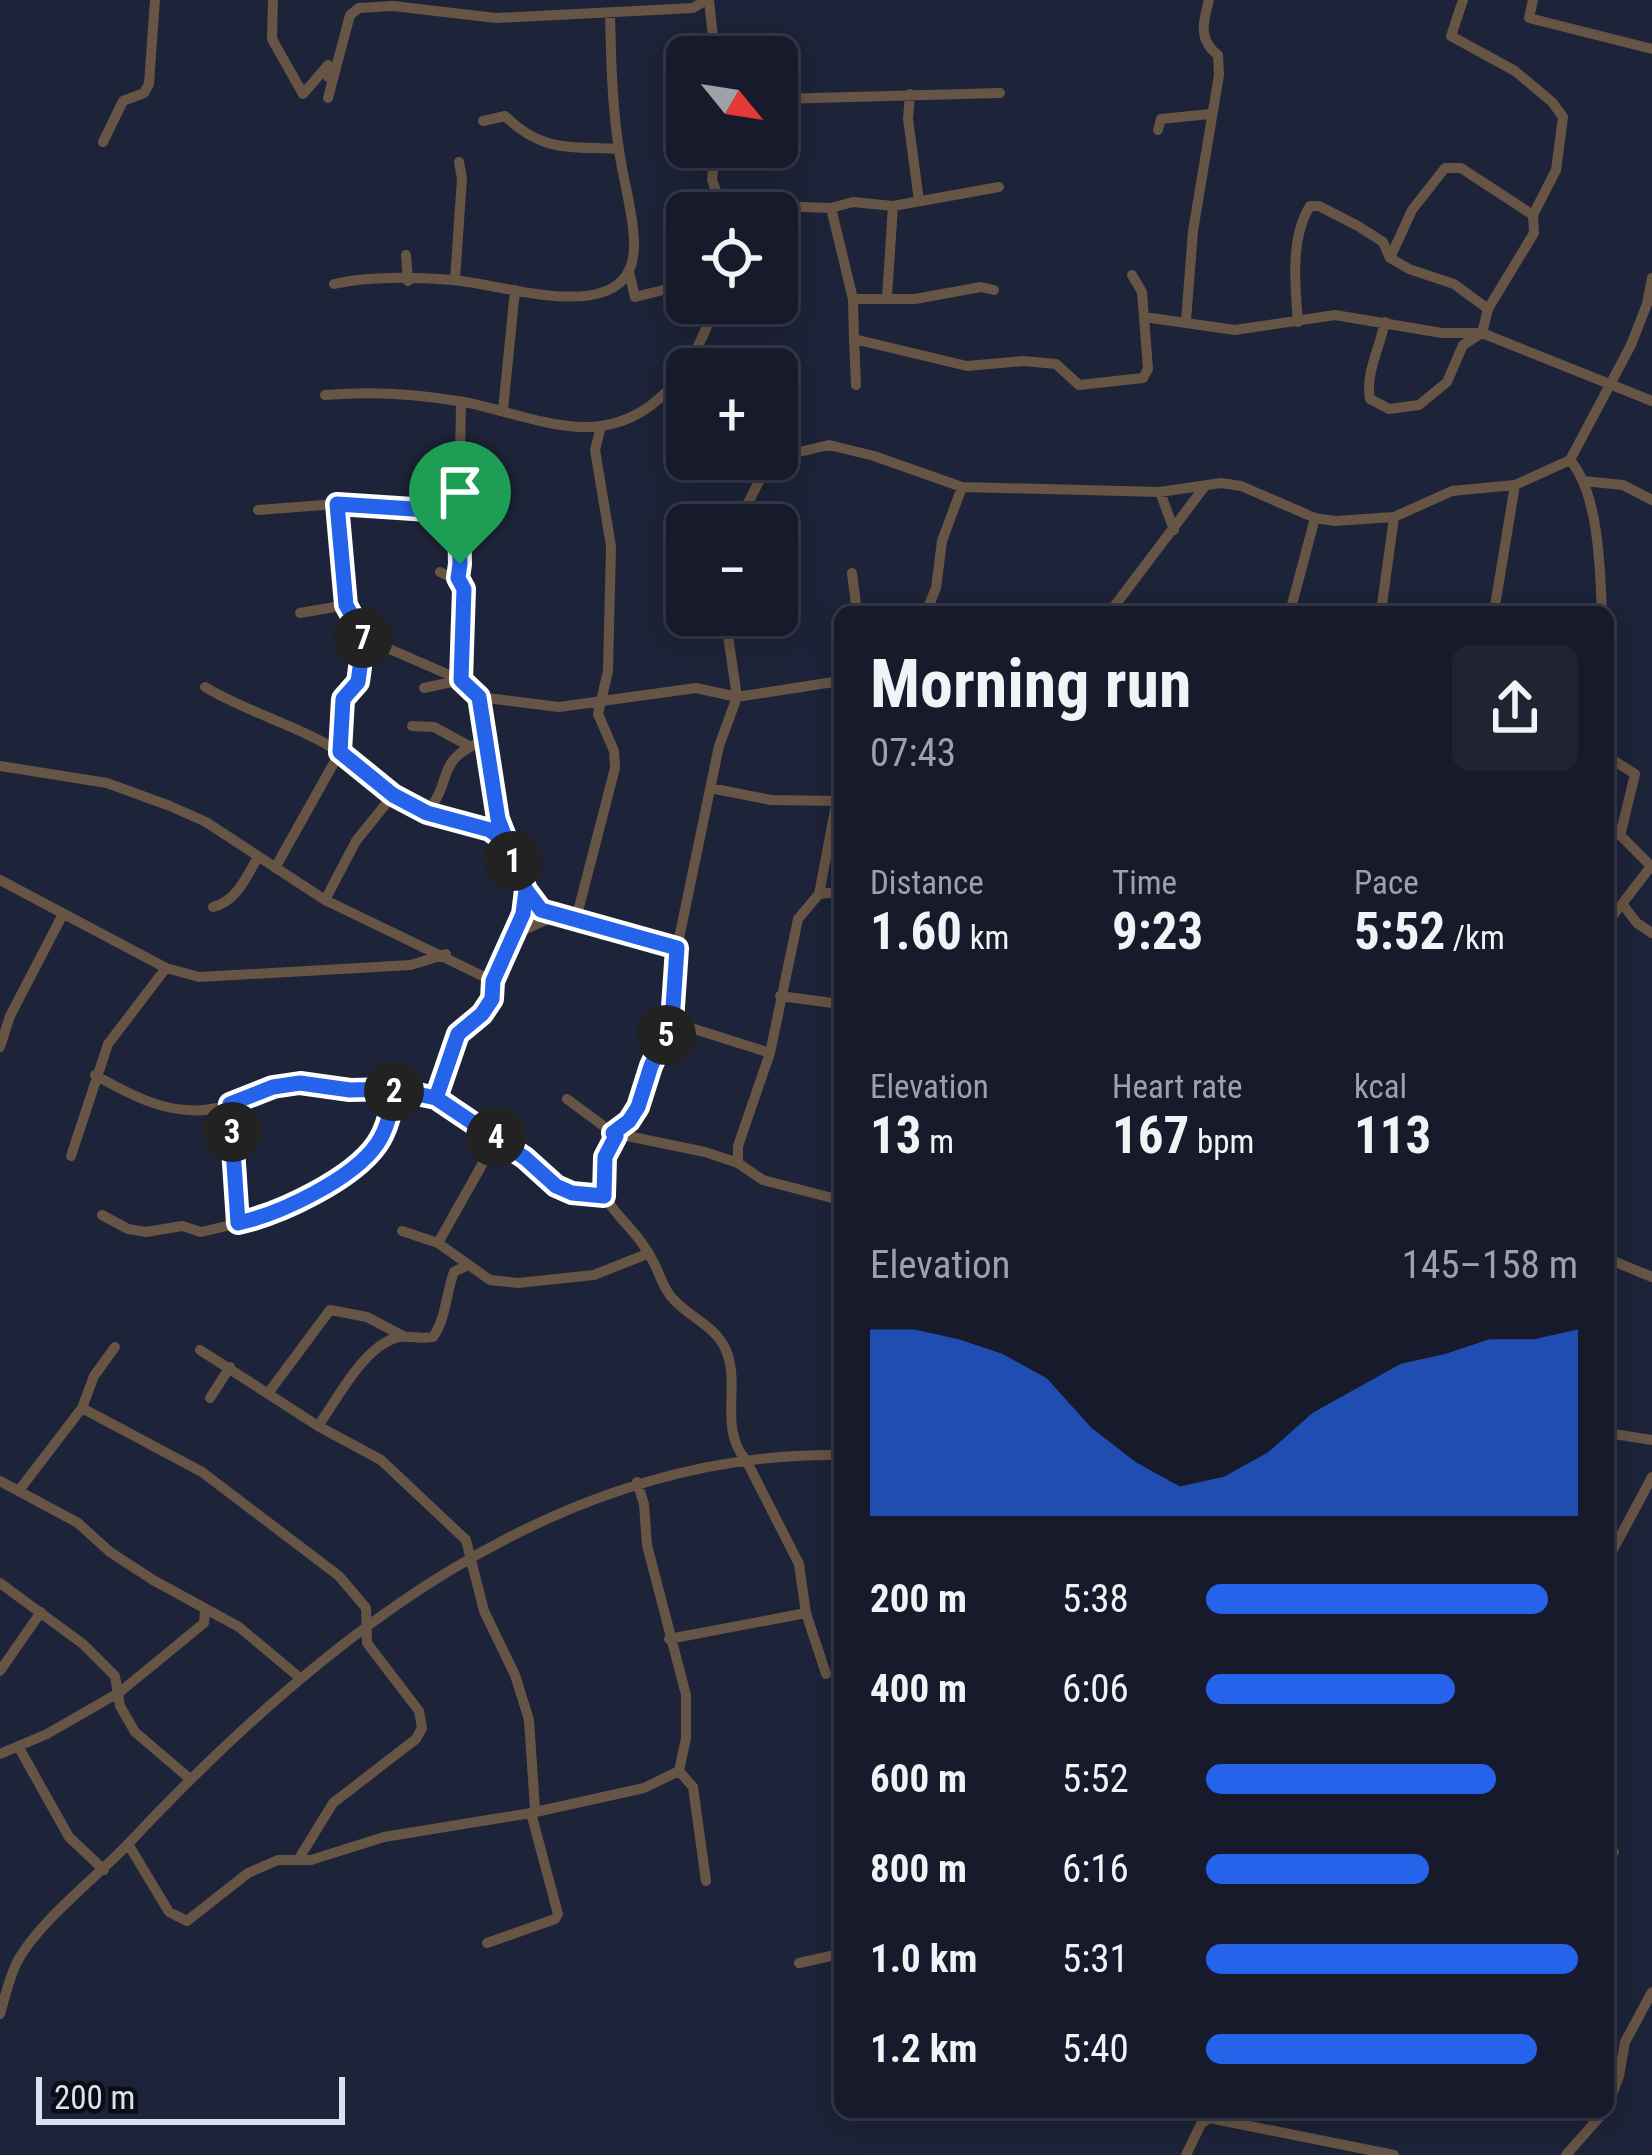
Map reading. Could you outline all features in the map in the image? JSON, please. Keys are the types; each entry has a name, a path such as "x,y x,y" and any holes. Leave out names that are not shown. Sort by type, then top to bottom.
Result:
{"street":[{"path":"103,142 123,101 144,93 149,84 155,0"},
{"path":"273,0 272,39 303,94 328,65 328,98 350,15 359,8 393,6 496,18 693,8 708,0 713,36"},
{"path":"1186,321 1186,288 1219,75 1218,55 1202,35 1209,0"},
{"path":"1533,0 1529,18 1652,49"},
{"path":"1385,322 1377,359 1366,381 1370,399 1389,409 1419,405 1448,382 1463,345 1482,333 1488,309 1534,233 1533,215 1556,170 1563,117 1552,101 1515,71 1450,36 1459,1"},
{"path":"610,14 619,149 634,239 628,272 635,297 666,289"},
{"path":"798,98 1000,93"},
{"path":"910,94 908,118 919,202"},
{"path":"1158,130 1161,119 1210,114"},
{"path":"483,122 505,116 541,144 619,149"},
{"path":"455,280 459,163"},
{"path":"1390,258 1412,210 1445,168 1461,168 1533,215"},
{"path":"798,207 831,208 853,202 893,206 999,187"},
{"path":"887,297 893,206"},
{"path":"1298,322 1298,251 1310,206 1334,212 1383,242 1390,258 1454,284 1488,309"},
{"path":"831,208 853,299 856,385"},
{"path":"406,255 408,280"},
{"path":"334,284 363,278 455,280 495,290 576,299 616,287 628,272"},
{"path":"854,338 967,366 1056,364 1079,386 1142,378 1148,369 1142,292 1132,275"},
{"path":"748,504 763,473 795,453 829,445 962,487 1160,492 1221,483 1241,486 1315,518 1394,517 1453,490 1515,484 1570,460 1647,304 1652,278"},
{"path":"853,299 915,299 981,287 994,290"},
{"path":"503,410 515,290"},
{"path":"1144,317 1235,330 1335,315 1442,334 1482,333 1652,401"},
{"path":"325,395 430,397 540,421 601,426 642,412 668,392 695,356 707,324"},
{"path":"461,402 461,680"},
{"path":"576,919 615,769 614,751 598,714 608,670 611,546 596,450 601,426"},
{"path":"1570,460 1583,481 1600,557 1602,606"},
{"path":"1583,481 1623,485 1652,500"},
{"path":"1495,606 1515,484"},
{"path":"1115,606 1205,486"},
{"path":"928,606 936,588 942,541 962,487"},
{"path":"1160,492 1174,530"},
{"path":"258,510 337,504 459,512"},
{"path":"275,868 340,752 343,699 358,682 364,638 346,605 337,504"},
{"path":"1382,606 1394,517"},
{"path":"1292,606 1315,518"},
{"path":"440,572 458,578"},
{"path":"852,573 856,606"},
{"path":"300,613 346,605"},
{"path":"613,1133 638,1107 672,1022 677,948 723,733 737,697 728,636"},
{"path":"364,638 461,680 479,697 488,739 494,825 541,910"},
{"path":"424,688 461,680"},
{"path":"479,697 559,707 696,688 737,697 834,682"},
{"path":"205,687 340,752 393,795 427,813 494,825"},
{"path":"412,726 434,727 469,746"},
{"path":"427,813 440,795 442,774 450,761 488,739"},
{"path":"1614,761 1635,773 1621,832"},
{"path":"0,766 107,783 206,822 326,900 493,981"},
{"path":"710,788 771,800 834,800"},
{"path":"326,900 356,842 393,795"},
{"path":"738,1163 738,1145 770,1052 798,919 819,895 834,820"},
{"path":"1614,827 1652,865 1614,915"},
{"path":"213,908 236,893 258,857"},
{"path":"0,880 166,968 199,977 411,965 446,955"},
{"path":"436,1098 458,1034 492,999 493,981 523,914 526,890"},
{"path":"819,895 834,893"},
{"path":"1623,905 1652,933"},
{"path":"523,914 541,910 560,914 677,948"},
{"path":"0,1047 30,974 63,914"},
{"path":"515,934 560,914"},
{"path":"71,1156 108,1044 166,968"},
{"path":"780,996 834,1003"},
{"path":"672,1022 770,1052"},
{"path":"95,1075 160,1106 200,1110 300,1083 350,1090 394,1089 436,1098 497,1138 556,1186 604,1196"},
{"path":"102,1215 128,1229 146,1232 182,1226 202,1232 320,1191 374,1149 392,1109 394,1089"},
{"path":"567,1099 613,1133 706,1152 738,1163 764,1180 834,1198"},
{"path":"230,1104 238,1223"},
{"path":"613,1133 616,1136 605,1157 604,1196 652,1257 670,1296 723,1343 735,1447 799,1564 806,1612 826,1674"},
{"path":"438,1243 497,1138"},
{"path":"402,1231 438,1243 490,1280 536,1282 594,1275 646,1254"},
{"path":"1614,1261 1652,1277"},
{"path":"318,1426 367,1360 388,1340 434,1337 454,1272 466,1266"},
{"path":"269,1391 330,1310 368,1317 403,1336"},
{"path":"20,1489 82,1408 94,1376 115,1347"},
{"path":"200,1350 318,1426 381,1460 466,1540 484,1611 515,1675 529,1720 533,1811 558,1914 488,1943"},
{"path":"210,1398 230,1367"},
{"path":"82,1408 202,1472 339,1576 366,1608 367,1643 419,1711 422,1728 416,1739 333,1802 298,1860"},
{"path":"1614,1433 1652,1439"},
{"path":"0,2014 4,1986 19,1960 189,1778 300,1678 468,1558 588,1498 637,1483 746,1460 834,1454"},
{"path":"1614,1548 1652,1477"},
{"path":"0,1480 239,1627 300,1678"},
{"path":"637,1483 686,1695 686,1738 679,1771"},
{"path":"0,1583 115,1676 120,1706 136,1732 189,1778"},
{"path":"0,1754 120,1692 205,1623 205,1610"},
{"path":"0,1671 41,1612"},
{"path":"670,1639 806,1612"},
{"path":"18,1746 69,1837 104,1870"},
{"path":"128,1844 169,1912 187,1921 248,1874 278,1860 339,1853 384,1837 644,1788 679,1771"},
{"path":"679,1771 693,1787 706,1881"},
{"path":"799,1963 834,1955"},
{"path":"1614,2089 1625,2042 1652,1992"},
{"path":"1186,2155 1209,2118 1394,2155"},
{"path":"1566,2155 1598,2118"}],"route":[{"path":"460,564 458,578 464,589 461,680 479,697 498,819 526,890 523,914 493,981 492,999 458,1034 436,1098 394,1089 392,1109 374,1149 320,1191 238,1223 230,1104 273,1087 300,1083 350,1090 394,1089 436,1098 525,1158 556,1186 604,1196 605,1157 616,1136 613,1133 638,1107 672,1022 677,948 541,910 526,890 504,841 490,830 427,813 393,795 340,752 343,699 358,682 364,638 346,605 337,504 459,512 460,564"}]}
